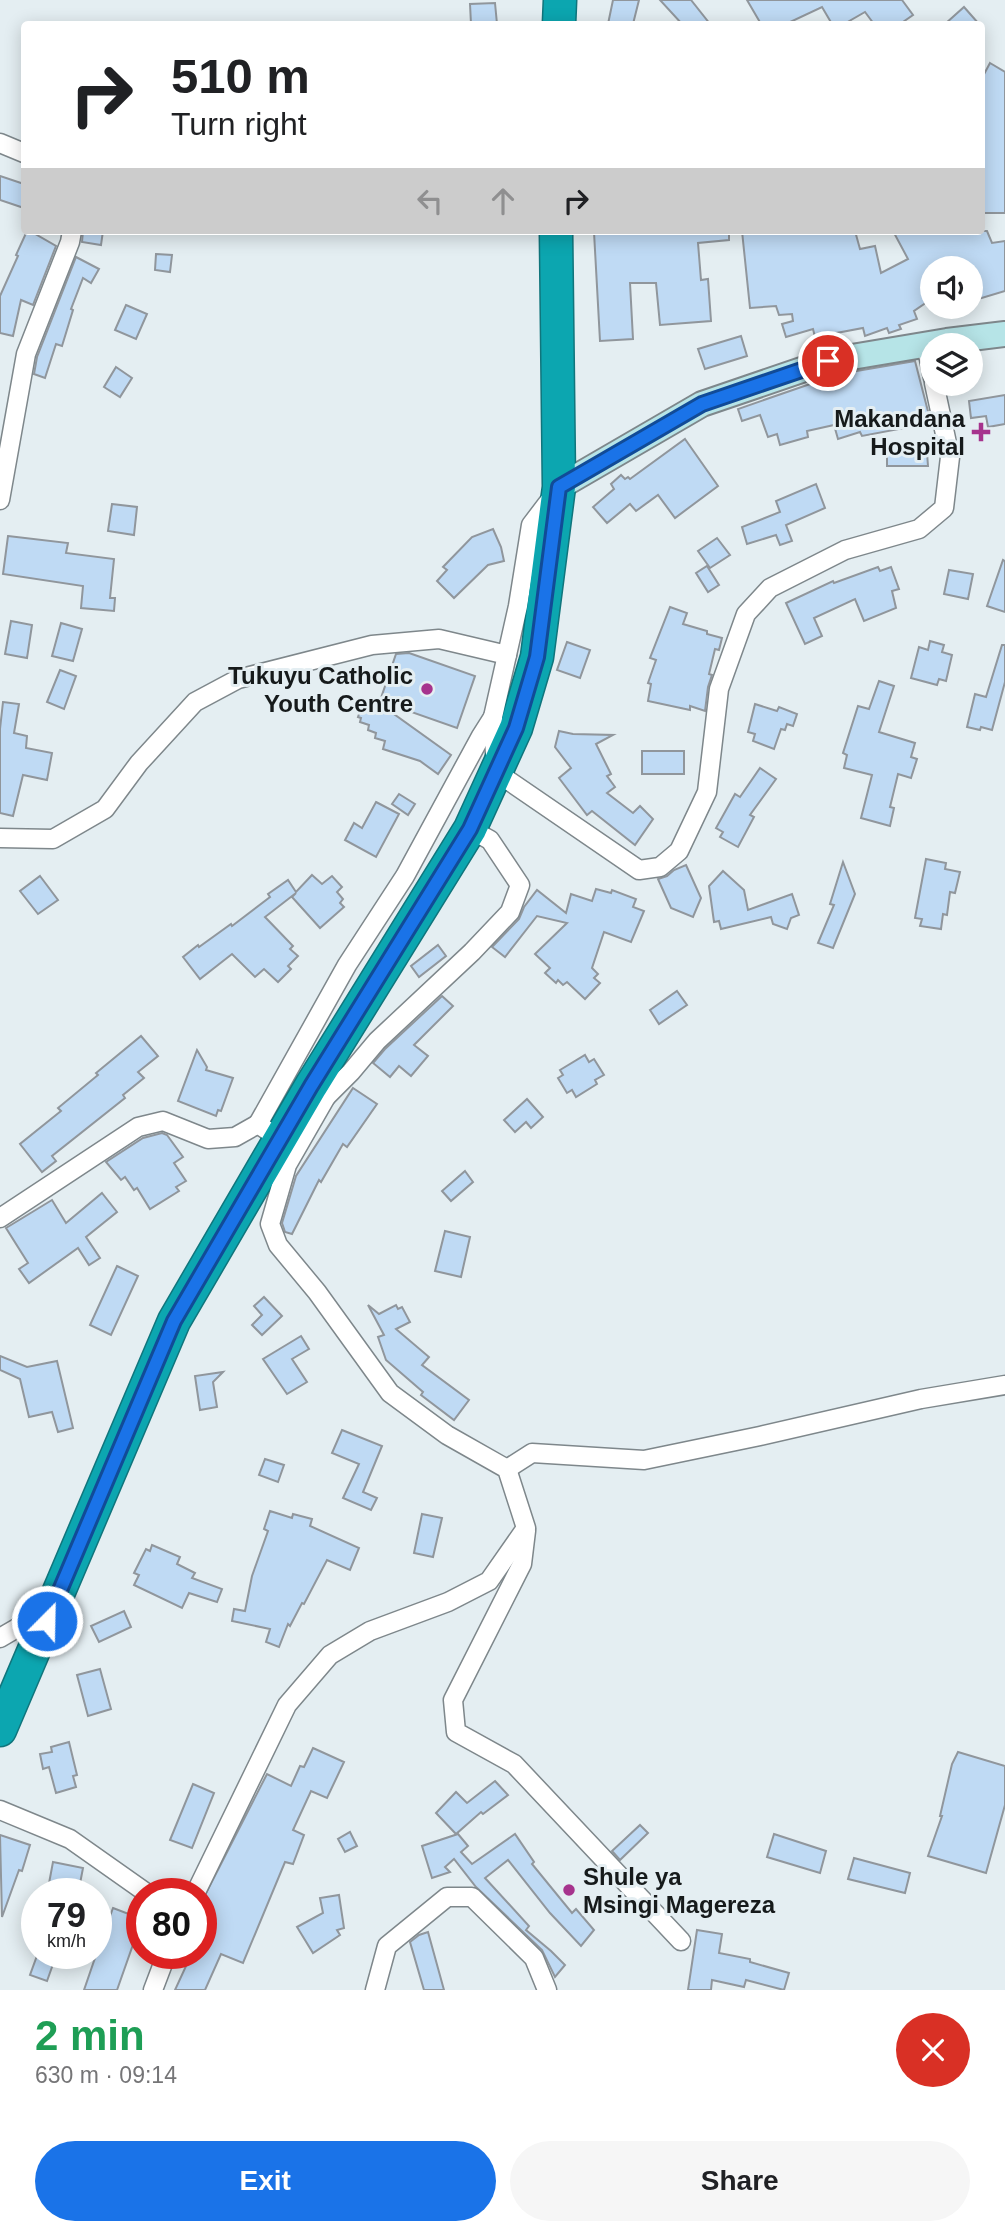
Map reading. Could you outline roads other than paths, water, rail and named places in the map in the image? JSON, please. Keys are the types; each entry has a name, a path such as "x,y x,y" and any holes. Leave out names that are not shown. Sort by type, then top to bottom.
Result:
{"highway":[{"path":"559,21 560,0"},
{"path":"0,1730 174,1321 269,1131 318,1091 424,904 470,829 516,728 537,657 559,487 556,235"}],"street":[{"path":"0,143 21,152"},
{"path":"0,500 26,354 71,235"},
{"path":"983,337 1005,334"},
{"path":"920,346 828,361 702,404 559,487 531,524 518,606 493,717 496,772 639,870 660,867 679,851 707,792 719,689 747,614 770,589 845,550 919,529 944,508 950,457 937,396"},
{"path":"0,838 52,839 105,809 139,763 195,702 238,679 372,645 439,639 507,655"},
{"path":"0,1218 138,1127 163,1121 208,1139 269,1131 347,965 398,888 493,717"},
{"path":"470,829 490,840 520,885 510,912 472,952 377,1041 351,1073 318,1091 287,1165 270,1224 278,1245 317,1292 390,1394 447,1435 507,1469 526,1528 522,1564 453,1700 456,1732 514,1765 681,1941"},
{"path":"398,888 424,904"},
{"path":"507,1469 532,1453 644,1460 921,1399 1005,1385"},
{"path":"203,1878 287,1705 330,1655 370,1631 448,1602 489,1581 526,1528"},
{"path":"0,1638 17,1628 47,1621"},
{"path":"0,1810 70,1839 126,1878"},
{"path":"375,1990 387,1947 447,1897 472,1897 534,1958 547,1990"},
{"path":"153,1990 161,1969"}],"place":[{"name":"Makandana Hospital","path":"981,432"},
{"name":"Tukuyu Catholic Youth Centre","path":"427,689"},
{"name":"Shule ya Msingi Magereza","path":"569,1890"}]}
